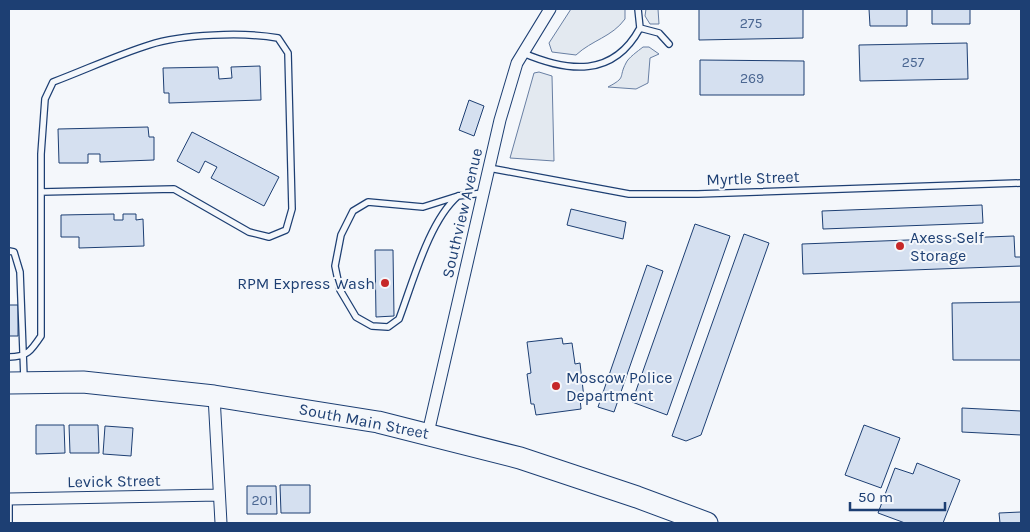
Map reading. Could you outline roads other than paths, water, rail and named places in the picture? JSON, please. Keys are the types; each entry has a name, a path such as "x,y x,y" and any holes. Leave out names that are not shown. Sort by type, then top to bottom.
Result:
{"highway":[{"name":"South Main Street","path":"16,383 83,382 214,396 369,420 428,433 520,458 637,497 707,523"}],"street":[{"name":"Southview Avenue","path":"428,433 500,120 517,63 550,9"},
{"path":"214,396 221,523"},
{"name":"Levick Street","path":"9,499 219,495"}],"lane":[{"path":"523,53 543,61 584,68 602,64 616,56 633,41 640,28 638,9"},
{"path":"640,28 659,33 669,44"},
{"path":"9,357 23,357 31,352 41,336 41,192 41,154 45,99 53,82 150,44 179,39 257,34 278,38 288,52 292,209 286,230 269,237 248,232 174,189 41,192"},
{"name":"Myrtle Street","path":"489,168 629,194 708,194 1021,183"},
{"path":"458,196 446,207 435,226 399,319 388,327 372,326 356,317 340,290 335,266 341,235 353,211 368,202 423,207 458,196 483,193"},
{"path":"9,251 14,252 20,272 23,357 16,383"},
{"path":"9,505 10,523"}],"place":[{"name":"Axess Self Storage","path":"900,246"},
{"name":"RPM Express Wash","path":"385,283"},
{"name":"Moscow Police Department","path":"556,386"}]}
